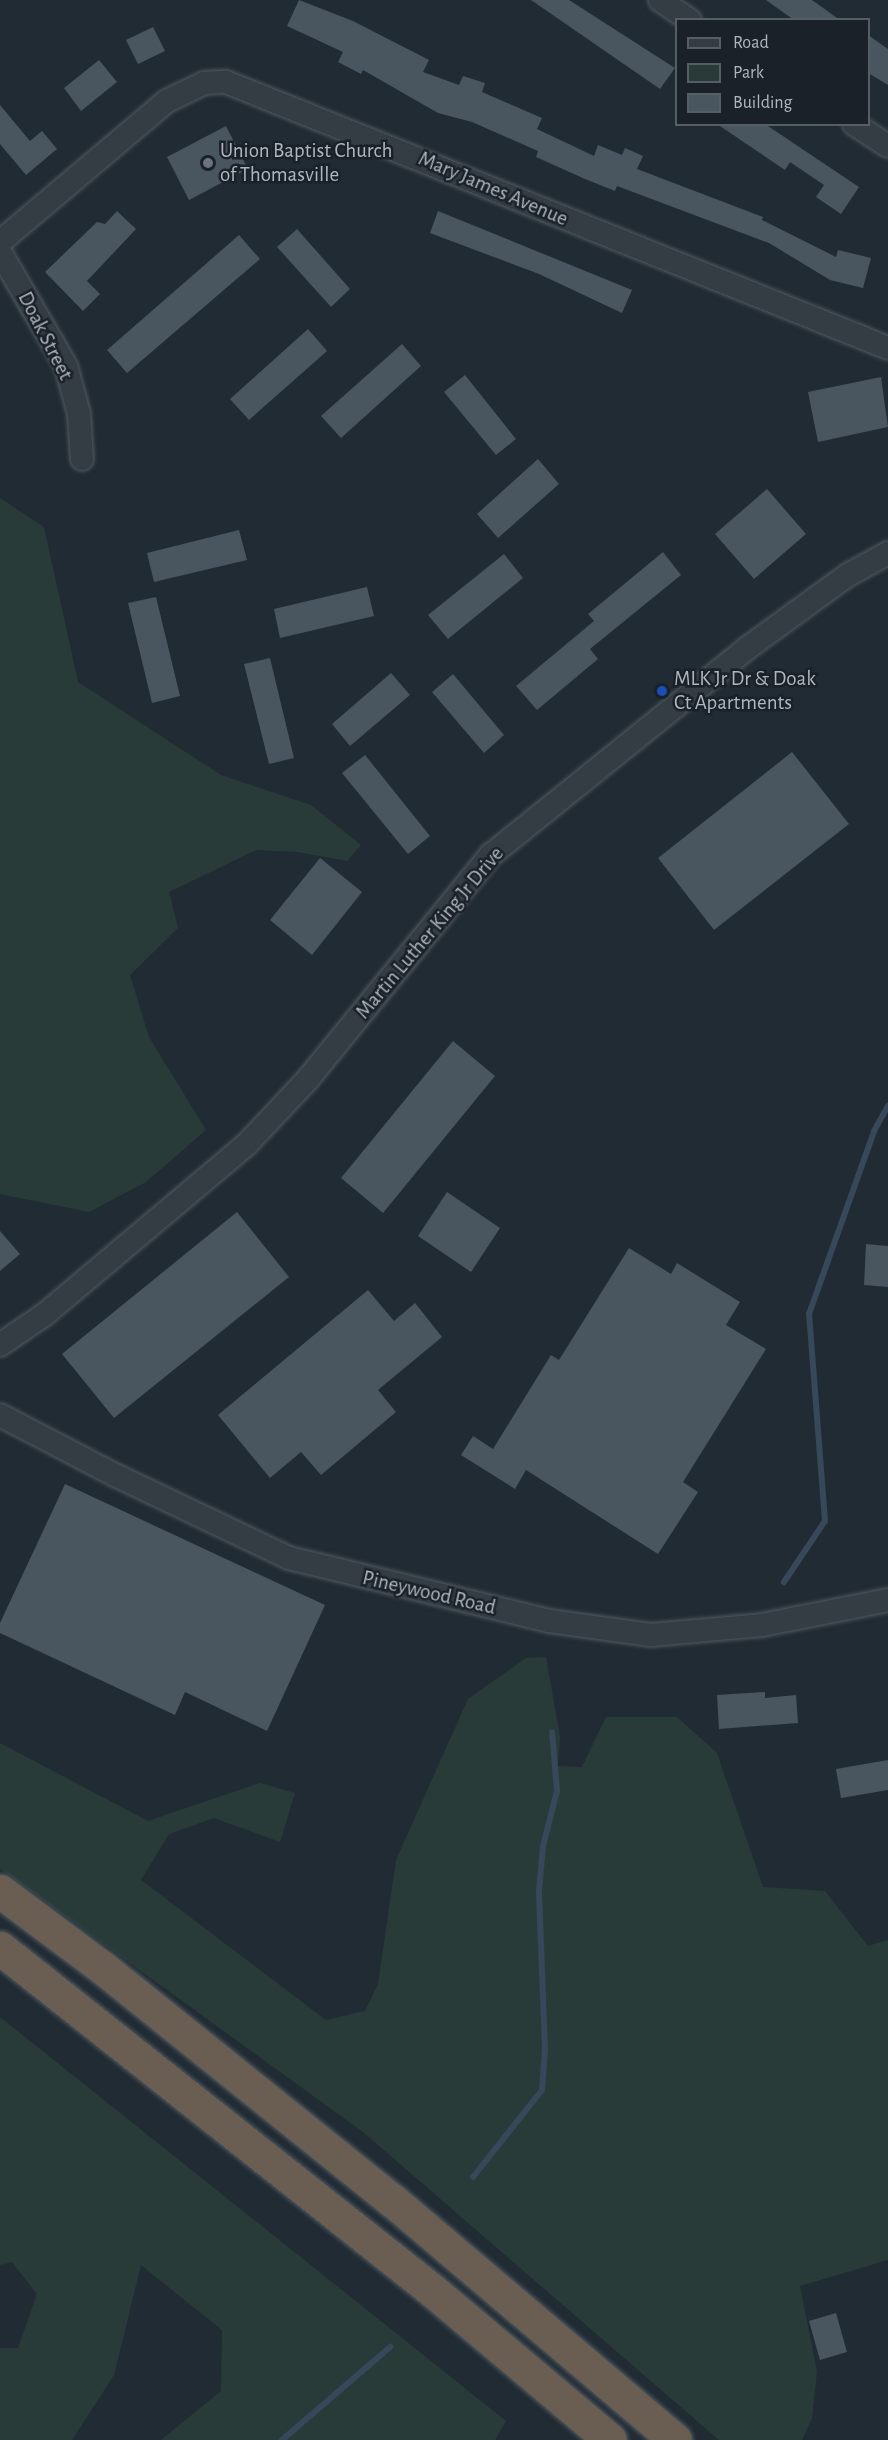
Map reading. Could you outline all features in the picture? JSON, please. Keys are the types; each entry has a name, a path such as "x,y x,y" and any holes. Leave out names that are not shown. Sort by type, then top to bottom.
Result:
{"highway":[{"path":"0,1891 103,1968 392,2200 675,2440"},
{"path":"0,1948 415,2276 610,2440"}],"street":[{"path":"660,0 687,18"},
{"name":"Mary James Avenue","path":"0,242 167,101 204,83 226,82 888,348"},
{"path":"857,126 888,146"},
{"name":"Doak Street","path":"0,252 66,366 80,414 82,459"},
{"name":"Martin Luther King Jr Drive","path":"0,1345 44,1315 248,1144 308,1078 491,855 739,654 848,574 888,554"},
{"name":"Pineywood Road","path":"0,1415 115,1475 289,1558 549,1621 651,1635 762,1625 888,1600"}],"green space":[{"path":"0,498 44,527 78,682 221,775 311,805 361,845 347,861 298,852 256,850 169,892 178,928 130,975 149,1037 206,1130 146,1182 89,1212 0,1194"},
{"path":"546,1657 560,1737 558,1766 582,1767 606,1717 677,1717 717,1753 763,1887 825,1891 868,1946 888,1940 888,2260 800,2286 817,2372 812,2418 802,2440 719,2440 363,2132 0,1869 0,1743 148,1821 260,1783 295,1793 280,1842 214,1818 169,1834 141,1880 326,2020 365,2011 378,1984 396,1860 468,1699 526,1658"},
{"path":"0,2017 506,2421 495,2440 161,2440 221,2391 222,2330 141,2265 114,2375 72,2440 0,2440 0,2348 18,2348 37,2294 12,2262 0,2265"}],"building":[{"path":"299,0 353,21 429,60 423,72 459,85 463,76 485,83 482,92 542,118 537,129 594,156 598,145 622,155 625,148 643,156 637,169 763,217 762,220 836,257 838,250 871,258 863,288 830,280 769,243 617,186 615,191 585,179 536,157 538,151 472,122 438,113 363,70 361,74 338,62 343,52 287,26"},
{"path":"531,0 569,0 675,68 660,89"},
{"path":"766,0 812,0 837,18 791,18"},
{"path":"153,27 165,51 138,64 126,40"},
{"path":"870,36 888,49 888,85 870,74"},
{"path":"99,60 117,82 81,111 64,88"},
{"path":"0,105 30,141 42,131 57,149 26,175 0,144"},
{"name":"Union Baptist Church of Thomasville","path":"226,126 248,169 189,200 167,157"},
{"path":"720,126 768,126 859,187 841,214 816,197 824,185 790,162 785,170"},
{"path":"117,211 136,229 87,281 100,294 83,311 45,272 97,222 105,224"},
{"path":"438,211 632,290 622,313 539,274 430,233"},
{"path":"297,229 350,289 331,307 277,247"},
{"path":"239,235 260,259 127,373 107,350"},
{"path":"308,329 327,351 249,420 230,399"},
{"path":"402,344 421,366 341,438 321,416"},
{"path":"465,375 516,439 496,455 444,392"},
{"path":"881,377 888,427 818,442 808,392"},
{"path":"538,459 559,484 498,538 477,514"},
{"path":"767,489 806,534 754,579 715,534"},
{"path":"239,530 247,560 154,582 147,553"},
{"path":"663,552 681,575 590,649 598,659 537,710 516,686 594,621 588,614"},
{"path":"504,554 523,578 448,639 428,615"},
{"path":"367,587 374,616 280,638 274,609"},
{"path":"156,597 180,696 152,703 128,603"},
{"path":"270,658 294,758 269,764 244,664"},
{"path":"391,673 410,695 350,746 332,724"},
{"path":"453,674 504,735 484,753 432,692"},
{"path":"792,752 849,824 714,930 658,858"},
{"path":"365,755 430,836 408,854 342,773"},
{"path":"320,858 362,892 312,955 270,920"},
{"path":"453,1041 495,1076 383,1213 341,1178"},
{"path":"447,1192 500,1228 471,1272 418,1236"},
{"path":"237,1212 289,1277 114,1418 62,1354"},
{"path":"0,1231 20,1254 0,1271"},
{"path":"866,1244 888,1246 888,1287 864,1285"},
{"path":"629,1248 671,1274 677,1263 740,1302 726,1325 766,1349 683,1482 698,1492 658,1554 526,1470 515,1489 461,1455 473,1436 493,1449 551,1355 559,1360"},
{"path":"368,1290 394,1321 415,1303 442,1337 378,1390 396,1412 321,1475 301,1452 270,1478 218,1415"},
{"path":"65,1484 325,1605 267,1731 185,1692 175,1715 0,1633 0,1623"},
{"path":"765,1692 765,1698 796,1695 798,1723 719,1729 717,1695"},
{"path":"888,1760 888,1790 841,1798 836,1769"},
{"path":"836,2313 847,2352 820,2360 809,2321"}],"waterway":[{"path":"784,1582 825,1521 809,1314 874,1131 888,1106"},
{"path":"473,2177 542,2090 545,2049 539,1891 543,1846 557,1791 552,1732"},
{"path":"282,2440 390,2347"}],"place":[{"name":"Union Baptist Church of Thomasville","path":"208,163"},
{"name":"MLK Jr Dr & Doak Ct Apartments","path":"662,691"}]}
